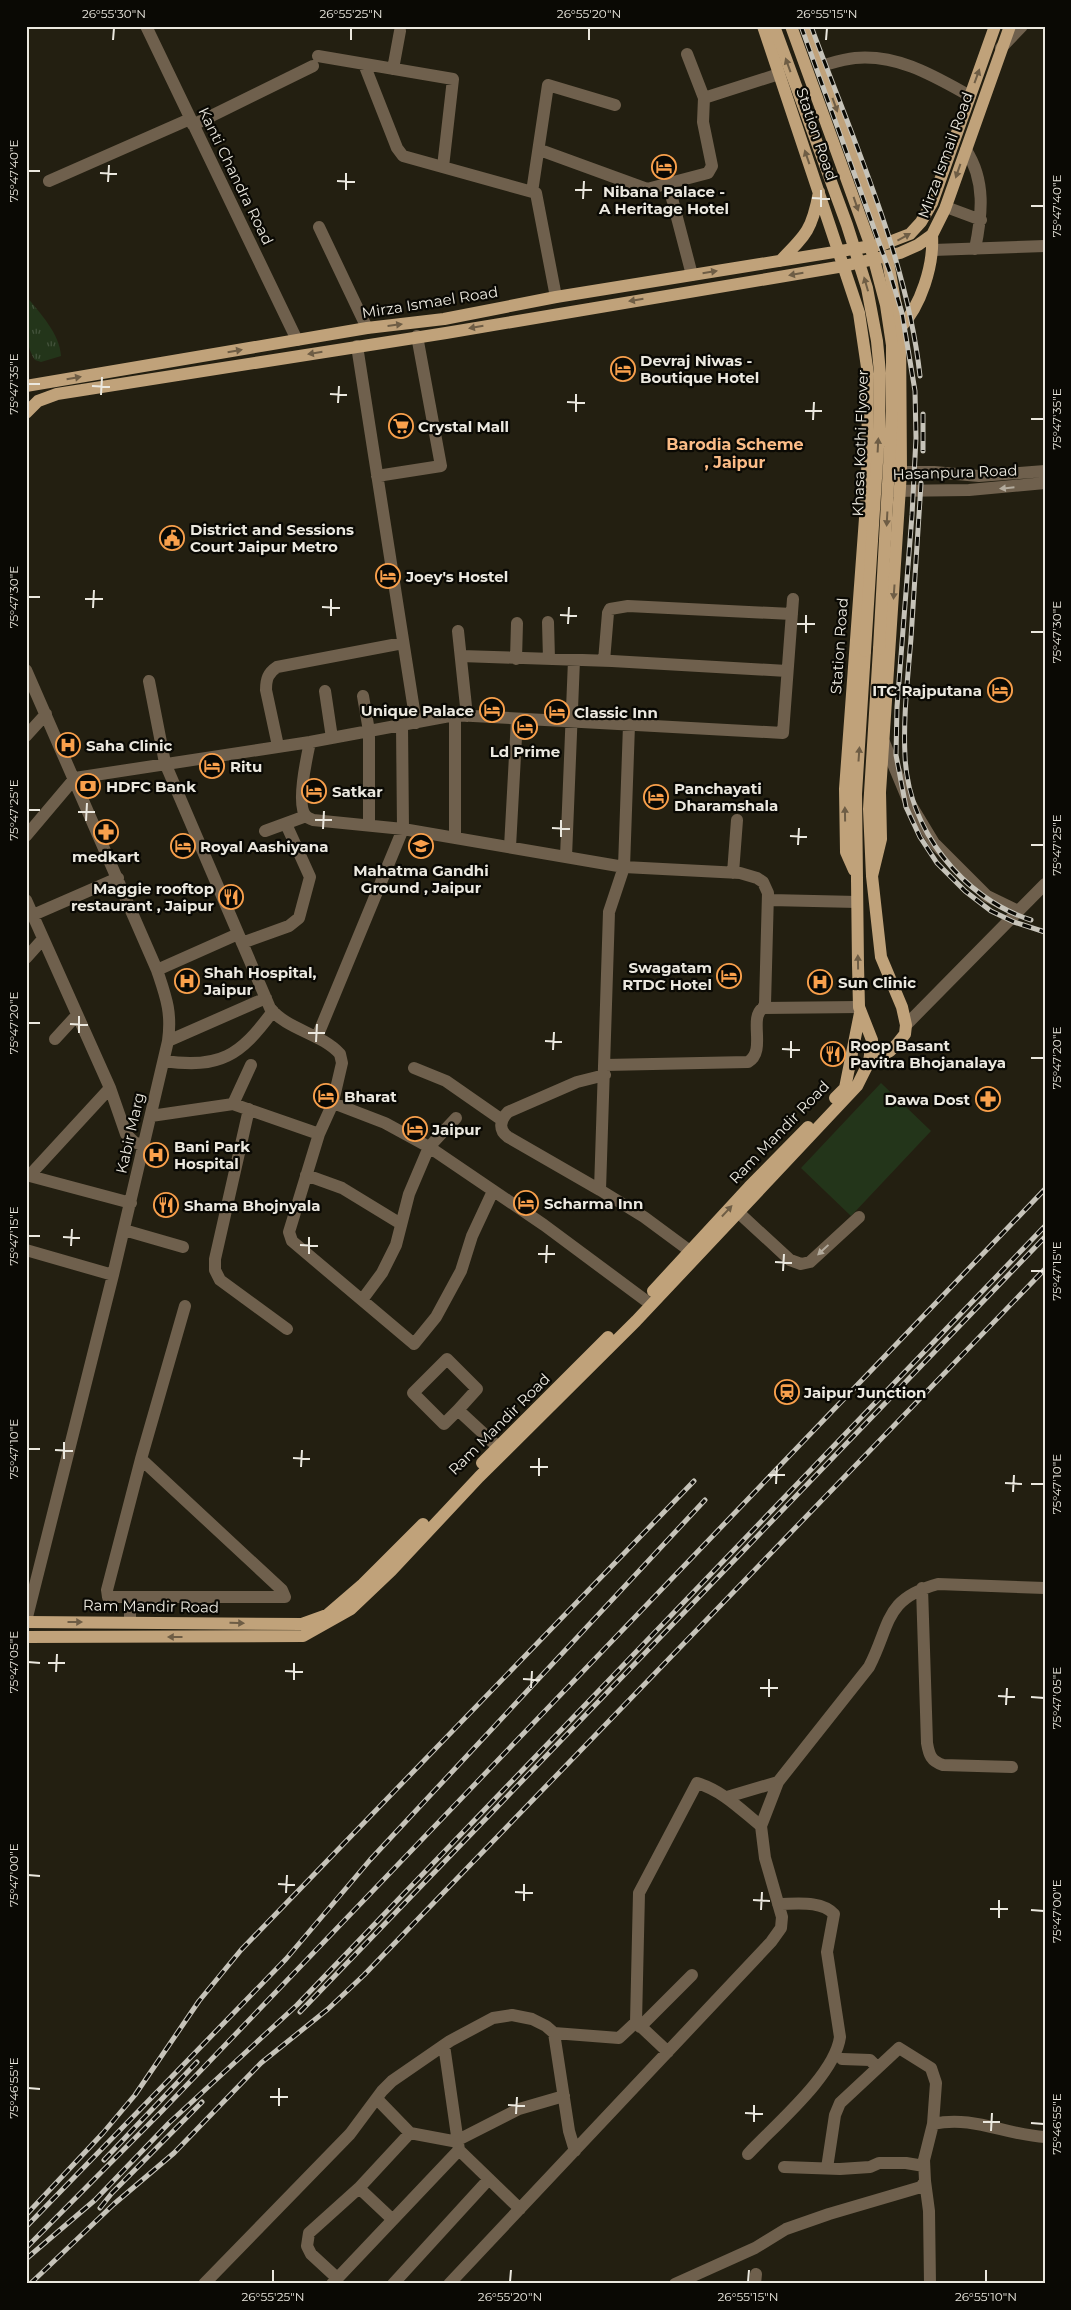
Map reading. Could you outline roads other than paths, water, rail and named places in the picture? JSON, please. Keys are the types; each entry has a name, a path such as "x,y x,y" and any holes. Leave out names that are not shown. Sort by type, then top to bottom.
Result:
{"main road":[{"name":"Station Road","path":"762,26 840,252 859,313 868,374 867,491 845,789 846,852 857,878 859,1009 872,1040 869,1063"},
{"name":"Khasa Kothi Flyover","path":"774,26 847,225 867,288 877,340 880,373 878,450 856,794 857,878"},
{"name":"Khasa Kothi Flyover","path":"791,26 869,241 886,305 892,345 892,411 869,809 872,876"},
{"name":"Station Road","path":"806,26 886,250 900,328 901,472 880,792 880,839 872,876"},
{"name":"Mirza Ismail Road","path":"840,252 886,250 900,253 932,235 946,207 1010,26"},
{"name":"Mirza Ismail Road","path":"26,413 38,401 57,394 844,266 886,250 910,234 921,222 932,203 992,27"},
{"path":"780,262 804,236 814,219 819,191"},
{"path":"900,328 909,319 921,293 933,250 932,235"},
{"name":"Mirza Ismael Road","path":"26,386 367,328 444,319 556,297 840,252"},
{"path":"869,1063 890,1051 897,1044 905,1034 906,1025 902,1007 881,957 872,876"},
{"name":"Ram Mandir Road","path":"26,1621 302,1624 328,1615 363,1584 645,1300 845,1088 859,1009"},
{"name":"Ram Mandir Road","path":"26,1637 304,1636 351,1609 391,1571 479,1477 636,1321 739,1213 857,1086 869,1063"},
{"path":"129,1637 130,1622"}],"street":[{"name":"Kanti Chandra Road","path":"146,26 296,340"},
{"path":"1001,48 1022,26"},
{"path":"393,69 400,31"},
{"path":"540,150 647,189 708,173 712,166 704,122 704,98 687,54"},
{"path":"821,66 854,58 891,60 924,70 970,96"},
{"path":"49,181 191,122 316,61 364,64 453,79 444,167"},
{"path":"364,64 397,148 403,156 536,193 556,297"},
{"path":"704,98 779,74"},
{"path":"532,192 540,150 548,85 614,105"},
{"path":"966,150 972,160 981,191 981,220 975,249"},
{"path":"668,183 692,275"},
{"path":"946,207 981,220"},
{"path":"319,227 367,328"},
{"path":"933,250 1045,246"},
{"path":"377,476 440,466 417,336"},
{"path":"357,346 416,722"},
{"name":"Hasanpura Road","path":"868,472 934,472 979,476 1045,471"},
{"name":"Hasanpura Road","path":"867,491 969,490 1045,483"},
{"path":"26,836 75,778 310,742 416,722 461,716 783,733 793,600"},
{"path":"604,661 608,613 610,610 628,606 792,614"},
{"path":"548,622 550,659"},
{"path":"516,659 517,623"},
{"path":"455,838 461,716 461,656 458,631"},
{"path":"278,746 266,690 266,680 271,671 277,667 403,643"},
{"path":"461,656 604,661 788,671"},
{"path":"566,857 574,660"},
{"name":"Kabir Marg","path":"26,670 75,778 157,970 169,1004 171,1022 164,1061 124,1230 26,1621"},
{"path":"150,681 165,763 273,1012 276,1016 317,1037 336,1049 340,1054 342,1064 332,1106 319,1134 289,1232 292,1241 414,1344 436,1317 460,1271 472,1236 493,1190"},
{"path":"325,691 332,738"},
{"path":"363,696 369,731 370,825"},
{"path":"26,736 46,714"},
{"path":"510,847 517,719"},
{"path":"317,1037 403,829 402,725"},
{"path":"600,1190 609,912 624,867 629,725"},
{"path":"310,742 303,781 303,810 306,816 313,820 403,829 624,867 733,873 757,878 763,882 770,900 763,1008 757,1016 756,1053 753,1059 748,1062 605,1070 508,1112 502,1120 501,1129 508,1137 644,1217 690,1251"},
{"path":"884,742 908,800 934,843 987,896 1018,911"},
{"path":"265,831 306,816"},
{"path":"733,873 737,820"},
{"path":"157,970 240,939 289,926 299,918 310,877 286,824"},
{"path":"33,916 118,878"},
{"path":"906,1025 1045,884"},
{"path":"26,900 110,1088 126,1134 134,1142 144,1146"},
{"path":"770,900 858,902"},
{"path":"26,958 43,938"},
{"path":"168,1041 266,998"},
{"path":"763,1008 859,1009"},
{"path":"164,1061 184,1064 207,1062 238,1051 254,1037 273,1012"},
{"path":"55,1039 77,1015"},
{"path":"233,1104 251,1065"},
{"path":"414,1068 446,1081 486,1107 502,1120"},
{"path":"110,1088 28,1176 130,1203"},
{"path":"332,1106 333,1103 385,1123 429,1147 544,1225 645,1300"},
{"path":"151,1116 233,1104 319,1134"},
{"path":"249,1109 215,1259 215,1270 220,1280 287,1329"},
{"path":"362,1300 382,1272 396,1245 410,1194 429,1147 456,1118"},
{"path":"306,1175 342,1188 401,1224"},
{"path":"739,1213 790,1260 801,1264 813,1259 859,1217"},
{"path":"124,1230 182,1247"},
{"path":"26,1250 113,1275"},
{"path":"141,1459 282,1590 285,1595 282,1598 110,1598 107,1594 141,1459 185,1306"},
{"path":"447,1359 478,1389 458,1410 444,1424 413,1393 447,1359"},
{"path":"458,1410 498,1447"},
{"path":"448,2284 772,1942 781,1928 782,1917 765,1858 761,1826 778,1782 869,1667 888,1618 902,1600 922,1588 938,1584 1045,1588"},
{"path":"922,1588 928,1743 931,1758 943,1765 1012,1767"},
{"path":"130,1598 130,1622"},
{"path":"727,1797 778,1782"},
{"path":"668,2052 638,2024 639,1894 697,1783 711,1787 727,1797 761,1826"},
{"path":"748,2154 819,2079 832,2062 839,2043 839,2024 827,1952 834,1914 829,1910 804,1903 778,1904"},
{"path":"554,2034 619,2038 638,2024 692,1975"},
{"path":"204,2284 350,2134 392,2081 444,2045 493,2018 512,2015 532,2019 546,2026 554,2034 575,2151"},
{"path":"444,2045 459,2144 489,2179 520,2209"},
{"path":"827,2168 836,2115 840,2103 877,2067 899,2048 931,2068 936,2083 933,2124 924,2166 929,2211 930,2284"},
{"path":"842,2059 870,2060 877,2067"},
{"path":"410,2133 359,2188 309,2233 307,2246 311,2254 335,2281 393,2220 459,2144 519,2109 564,2096"},
{"path":"377,2099 410,2133 459,2144"},
{"path":"933,2124 948,2120 966,2120 1002,2130 1045,2137"},
{"path":"784,2168 870,2167 879,2163 906,2163 924,2166"},
{"path":"393,2284 489,2179"},
{"path":"675,2284 755,2248 786,2229 829,2214 921,2187 925,2181"},
{"path":"359,2188 393,2220"}],"railway":[{"path":"801,26 889,270 902,313 915,391 916,438 912,515 897,707 896,755 906,807 920,837 937,863 965,891 991,911 1014,922 1045,932"},
{"path":"811,26 891,242 913,331 920,376"},
{"path":"923,414 923,451"},
{"path":"921,483 905,711 905,756 908,783 916,809 928,834 943,857 962,878 983,895 1006,910 1031,920"},
{"path":"26,2248 161,2112 1045,1189"},
{"path":"26,2259 95,2200 169,2123 297,2005 1045,1226"},
{"path":"300,2012 1045,1237"},
{"path":"30,2284 114,2204 174,2153 261,2063 328,2009 364,1975 1045,1269"},
{"path":"26,2215 103,2133 135,2095 199,2001 241,1950 694,1481"},
{"path":"26,2227 286,1959 370,1860 705,1500"},
{"path":"104,2160 197,2062"},
{"path":"100,2208 112,2193 202,2102"}],"place":[{"name":"Nibana Palace - A Heritage Hotel","path":"664,167"},
{"name":"Devraj Niwas - Boutique Hotel","path":"623,369"},
{"name":"Crystal Mall","path":"401,426"},
{"name":"District and Sessions Court Jaipur Metro","path":"172,538"},
{"name":"Joey's Hostel","path":"388,576"},
{"name":"ITC Rajputana","path":"1000,690"},
{"name":"Unique Palace","path":"492,710"},
{"name":"Classic Inn","path":"557,712"},
{"name":"Ld Prime","path":"525,727"},
{"name":"Saha Clinic","path":"68,745"},
{"name":"Ritu","path":"212,766"},
{"name":"HDFC Bank","path":"88,786"},
{"name":"Satkar","path":"314,791"},
{"name":"Panchayati Dharamshala","path":"656,797"},
{"name":"medkart","path":"106,832"},
{"name":"Royal Aashiyana","path":"183,846"},
{"name":"Mahatma Gandhi Ground , Jaipur","path":"421,846"},
{"name":"Maggie rooftop restaurant , Jaipur","path":"231,897"},
{"name":"Swagatam RTDC Hotel","path":"729,976"},
{"name":"Shah Hospital, Jaipur","path":"187,981"},
{"name":"Sun Clinic","path":"820,982"},
{"name":"Roop Basant Pavitra Bhojanalaya","path":"833,1054"},
{"name":"Bharat","path":"326,1096"},
{"name":"Dawa Dost","path":"988,1099"},
{"name":"Jaipur","path":"415,1129"},
{"name":"Bani Park Hospital","path":"156,1155"},
{"name":"Scharma Inn","path":"526,1203"},
{"name":"Shama Bhojnyala","path":"166,1205"},
{"name":"Jaipur Junction","path":"787,1392"}],"district":[{"name":"Barodia Scheme , Jaipur","path":"735,453"}]}
